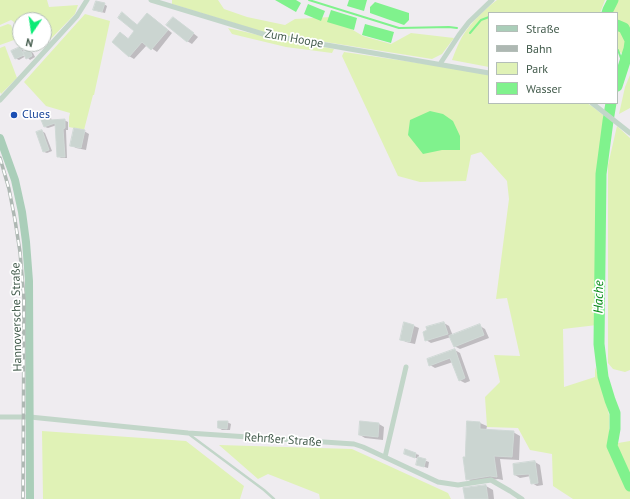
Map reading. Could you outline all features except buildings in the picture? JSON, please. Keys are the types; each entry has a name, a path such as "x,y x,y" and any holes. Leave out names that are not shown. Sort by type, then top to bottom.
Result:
{"main road":[{"name":"Hannoversche Straße","path":"0,138 15,180 22,212 26,242 29,282 30,499"}],"street":[{"path":"0,100 77,16 87,0"},
{"name":"Zum Hoope","path":"151,0 263,34 488,73"},
{"path":"440,64 469,22 492,0"},
{"path":"593,104 630,133"},
{"path":"385,457 406,367"},
{"name":"Rehrßer Straße","path":"0,417 30,417 188,433 354,444 363,446 438,482 458,485 491,480 522,499"}],"lane":[{"path":"188,433 258,485 271,498 274,499"}],"green space":[{"path":"0,0 47,0 49,7 78,5 75,14 52,38 52,12 12,12 12,21 0,25"},
{"path":"172,0 218,0 224,9 247,17 285,25 295,19 331,17 363,36 391,44 411,33 454,38 442,54 432,59 263,32 172,4"},
{"path":"497,0 605,0 600,12 488,12 488,67 452,60 469,26"},
{"path":"617,0 630,0 630,34 626,26 618,22 618,12 610,12"},
{"path":"85,14 110,21 94,95 84,130 69,127 70,113 46,106 24,82"},
{"path":"8,24 11,25 12,41 0,45 0,27"},
{"path":"228,28 334,49 332,53 286,47 232,34"},
{"path":"618,30 626,41 624,54 618,51"},
{"path":"5,46 17,78 1,94 0,48"},
{"path":"344,52 488,75 488,104 588,104 603,115 604,128 597,183 597,325 563,329 564,387 595,377 595,367 603,389 609,415 609,430 618,443 630,441 630,499 573,499 553,486 552,454 530,450 518,428 487,427 485,397 500,382 494,355 520,356 507,298 496,299 509,199 507,181 481,152 471,155 466,181 420,182 398,176 342,56"},
{"path":"630,75 630,108 619,114 625,87"},
{"path":"617,126 630,138 630,370 625,372 613,369 608,363 608,165"},
{"path":"42,431 186,441 244,486 240,499 43,499"},
{"path":"219,445 352,449 448,493 451,499 320,499 319,494 268,474 258,479"}],"water":[{"path":"275,0 296,0 301,3 296,12"},
{"path":"349,0 367,0 364,11 347,6"},
{"path":"375,2 409,13 409,20 404,25 370,13 370,7"},
{"path":"308,4 325,11 321,21 304,14"},
{"path":"331,10 357,18 354,30 327,22"},
{"path":"365,24 394,32 391,43 362,35"},
{"path":"430,111 443,114 453,121 460,136 460,150 442,150 423,154 408,135 410,120"}],"waterway":[{"path":"309,0 399,28 457,28"},
{"name":"Hache","path":"607,12 613,0"},
{"path":"470,33 481,20 488,17"},
{"name":"Hache","path":"618,25 624,28 630,40"},
{"name":"Hache","path":"618,83 630,42"},
{"path":"618,50 622,61 625,62"},
{"name":"Hache","path":"611,104 601,174 599,344 603,377 615,413 615,429 612,446 630,486"}],"railway":[{"path":"0,158 9,189 15,220 20,252 24,299 23,499"}],"place":[{"name":"Clues","path":"14,115"}]}
